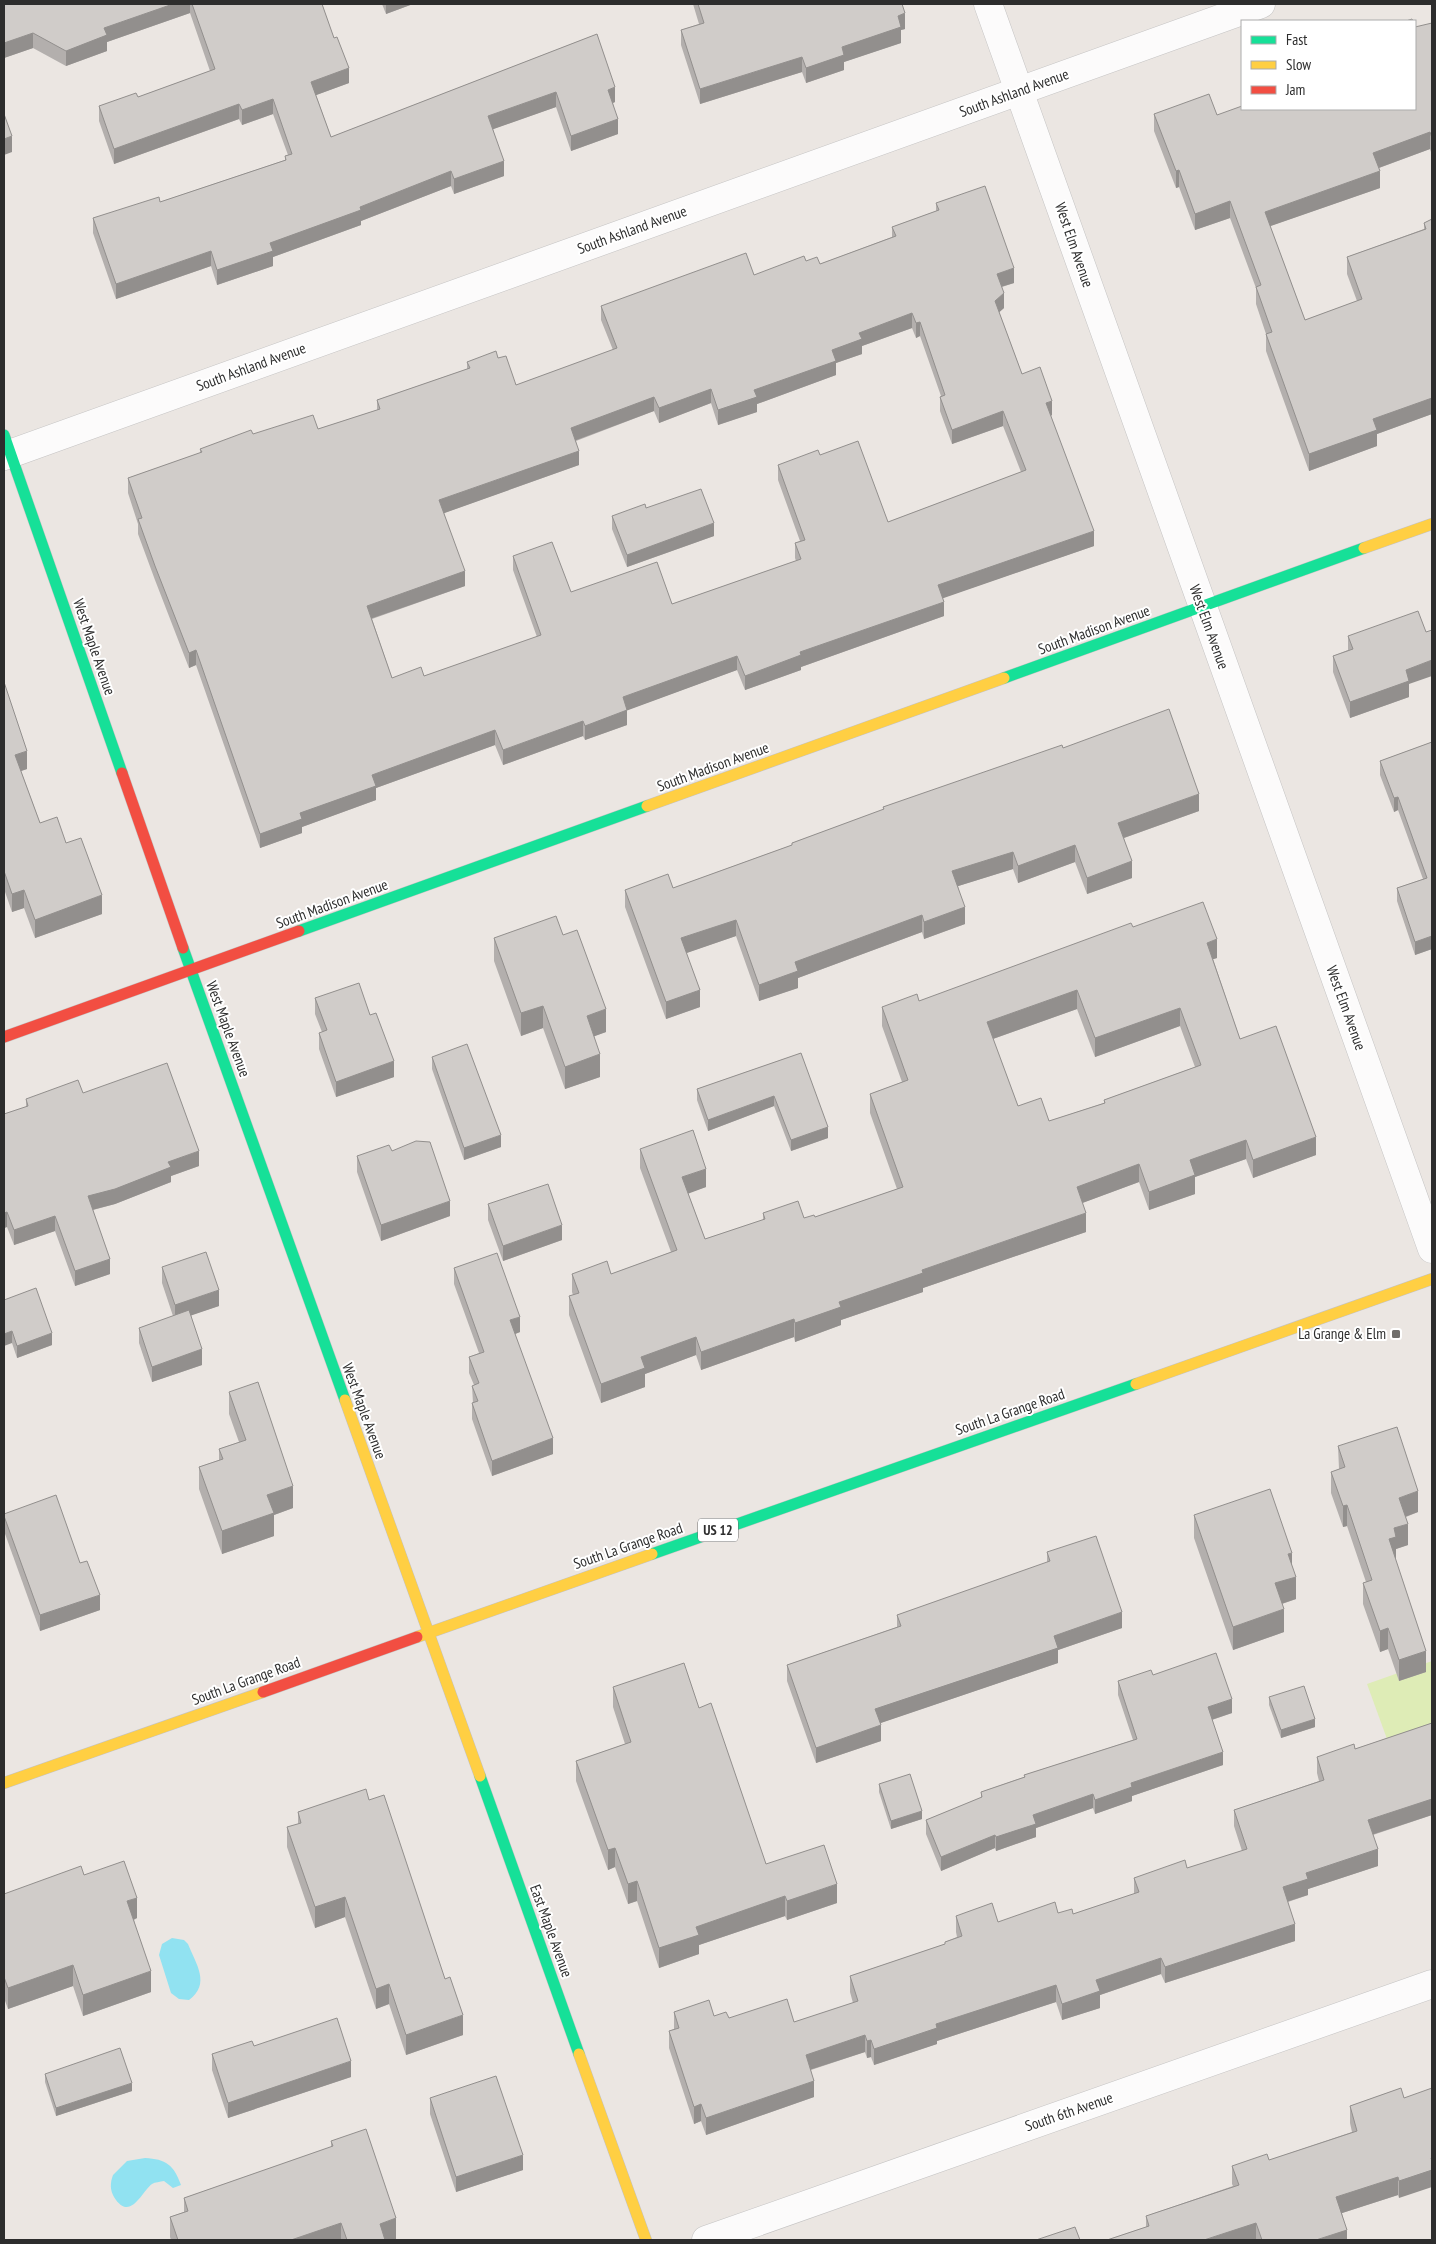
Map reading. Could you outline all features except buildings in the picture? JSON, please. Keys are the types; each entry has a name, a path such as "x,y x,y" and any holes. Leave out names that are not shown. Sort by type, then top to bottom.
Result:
{"street":[{"name":"West Elm Avenue","path":"988,4 1432,1250"},
{"name":"South Ashland Avenue","path":"6,448 1261,4"},
{"name":"West Maple Avenue","path":"6,448 428,1632"},
{"name":"South Madison Avenue","path":"4,1037 1432,524"},
{"name":"South La Grange Road","path":"4,1783 1432,1279"},
{"name":"East Maple Avenue","path":"428,1632 646,2240"},
{"name":"South 6th Avenue","path":"706,2240 1432,1984"}],"green space":[{"path":"1432,1661 1432,1723 1387,1739 1367,1684"}],"water":[{"path":"172,1938 184,1940 188,1944 198,1966 200,1974 199,1987 196,1994 189,2000 179,1999 171,1993 159,1955 162,1944"},
{"path":"145,2158 168,2164 175,2172 181,2185 173,2188 164,2181 153,2183 135,2203 125,2207 114,2197 111,2186 113,2175 127,2161"}],"traffic: fast":[{"path":"4,435 122,773"},
{"path":"1004,678 1364,548"},
{"path":"299,931 647,806"},
{"path":"183,948 345,1400"},
{"path":"652,1554 1136,1384"},
{"path":"480,1776 579,2054"}],"traffic: slow":[{"path":"1364,548 1432,524"},
{"path":"647,806 1004,678"},
{"path":"1136,1384 1432,1279"},
{"path":"345,1400 480,1776"},
{"path":"417,1637 652,1554"},
{"path":"4,1783 263,1692"},
{"path":"579,2054 646,2240"}],"traffic: jam":[{"path":"122,773 183,948"},
{"path":"4,1037 299,931"},
{"path":"263,1692 417,1637"}],"place":[{"name":"La Grange & Elm","path":"1396,1334"}]}
